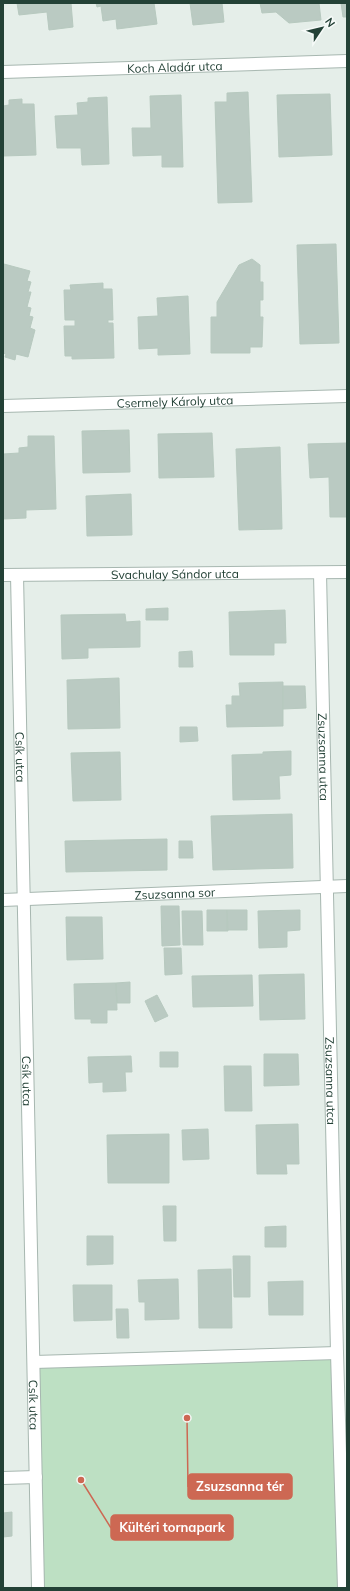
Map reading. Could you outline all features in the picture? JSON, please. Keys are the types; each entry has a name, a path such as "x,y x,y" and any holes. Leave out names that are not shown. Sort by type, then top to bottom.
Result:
{"street":[{"name":"Koch Aladár utca","path":"3,72 347,61"},
{"name":"Csermely Károly utca","path":"3,406 347,396"},
{"name":"Svachulay Sándor utca","path":"3,575 347,572"},
{"name":"Zsuzsanna utca","path":"320,573 337,1353 344,1473 344,1588"},
{"name":"Csík utca","path":"17,575 38,1588"},
{"name":"Zsuzsanna sor","path":"3,900 347,886"},
{"path":"34,1362 337,1353"},
{"path":"3,1478 36,1477"}],"green space":[{"path":"337,1353 344,1588 38,1588 34,1362"}],"building":[{"path":"17,3 71,3 73,27 49,30 47,12 19,15"},
{"path":"96,3 154,3 157,24 117,29 116,19 103,21 101,6 97,7"},
{"path":"190,3 222,3 224,22 193,25"},
{"path":"260,3 319,3 321,20 289,23 276,12 262,13"},
{"path":"341,3 347,3 347,17 343,17"},
{"path":"248,92 252,202 218,203 215,102 227,102 227,93"},
{"path":"330,94 332,155 279,157 277,95"},
{"path":"181,95 183,167 162,167 162,155 133,156 132,128 151,128 150,96"},
{"path":"107,97 109,164 82,165 81,148 57,148 55,116 78,115 77,103 88,102 88,98"},
{"path":"22,99 22,104 34,104 36,155 3,156 3,106 9,105 9,100"},
{"path":"336,244 339,343 300,344 297,245"},
{"path":"252,259 260,265 260,282 263,282 263,300 260,300 260,317 263,317 262,347 250,347 250,353 211,353 211,317 217,317 217,302 239,265"},
{"path":"4,264 30,271 27,281 31,282 28,292 31,292 27,307 31,308 29,316 33,317 30,328 35,330 28,357 16,354 15,360 5,357 6,354 3,353"},
{"path":"103,283 103,289 112,289 113,320 108,320 108,323 113,323 114,358 72,359 72,356 65,356 64,326 75,326 75,320 65,320 64,290 71,290 70,285"},
{"path":"188,296 190,354 158,355 158,348 139,349 138,317 158,316 157,298"},
{"path":"129,430 130,472 83,473 82,431"},
{"path":"212,433 214,477 159,478 158,434"},
{"path":"28,436 54,436 56,509 26,510 26,518 3,519 3,454 19,453 19,448 28,447"},
{"path":"347,443 347,517 330,517 329,477 310,478 308,444"},
{"path":"280,447 282,529 239,530 236,449"},
{"path":"131,494 132,535 87,536 86,496"},
{"path":"168,608 168,620 146,620 146,609"},
{"path":"285,610 286,643 274,643 274,655 230,655 229,612"},
{"path":"125,614 126,622 140,621 140,647 88,648 88,658 62,659 61,615"},
{"path":"192,651 193,667 179,667 179,652"},
{"path":"119,678 120,728 68,729 67,680"},
{"path":"283,682 283,726 227,727 226,705 232,705 232,696 240,696 239,683"},
{"path":"283,686 305,686 306,708 283,709"},
{"path":"180,727 197,727 198,741 180,742"},
{"path":"291,751 291,775 279,776 280,799 233,800 232,755"},
{"path":"120,752 121,800 73,801 71,753"},
{"path":"292,814 293,868 213,870 211,816"},
{"path":"167,839 167,870 66,872 65,841"},
{"path":"179,841 192,841 193,858 179,858"},
{"path":"161,906 179,906 180,945 162,946"},
{"path":"207,910 227,910 228,931 207,931"},
{"path":"227,910 247,910 247,930 227,930"},
{"path":"300,910 300,930 287,931 287,947 259,948 258,911"},
{"path":"182,911 202,911 203,945 183,945"},
{"path":"66,917 102,917 103,959 67,960"},
{"path":"164,948 181,948 182,974 165,975"},
{"path":"304,974 305,1019 260,1020 259,975"},
{"path":"252,975 253,1006 193,1007 192,976"},
{"path":"130,982 130,1003 117,1003 116,983"},
{"path":"116,983 117,1010 107,1010 107,1023 91,1023 91,1019 75,1019 74,984"},
{"path":"157,995 168,1016 155,1022 145,1001"},
{"path":"160,1052 178,1052 178,1067 160,1067"},
{"path":"264,1054 298,1054 299,1085 264,1086"},
{"path":"131,1056 132,1072 125,1072 126,1091 103,1092 103,1082 89,1083 88,1057"},
{"path":"224,1066 251,1066 252,1111 225,1111"},
{"path":"298,1124 299,1164 286,1164 287,1174 257,1174 256,1125"},
{"path":"208,1129 209,1159 183,1160 182,1130"},
{"path":"169,1134 169,1183 108,1183 107,1135"},
{"path":"163,1206 176,1206 176,1241 164,1241"},
{"path":"286,1226 286,1247 265,1247 265,1227"},
{"path":"87,1236 113,1236 113,1264 87,1265"},
{"path":"233,1256 250,1256 250,1297 234,1297"},
{"path":"231,1269 232,1328 199,1328 198,1270"},
{"path":"178,1279 179,1319 145,1320 145,1302 139,1302 138,1280"},
{"path":"303,1281 303,1315 269,1315 268,1282"},
{"path":"73,1285 112,1285 112,1320 74,1321"},
{"path":"116,1309 128,1309 129,1338 117,1338"},
{"path":"12,1512 12,1536 3,1537 3,1513"}],"place":[{"name":"Zsuzsanna tér","path":"187,1418"},
{"name":"Kültéri tornapark","path":"81,1480"}]}
